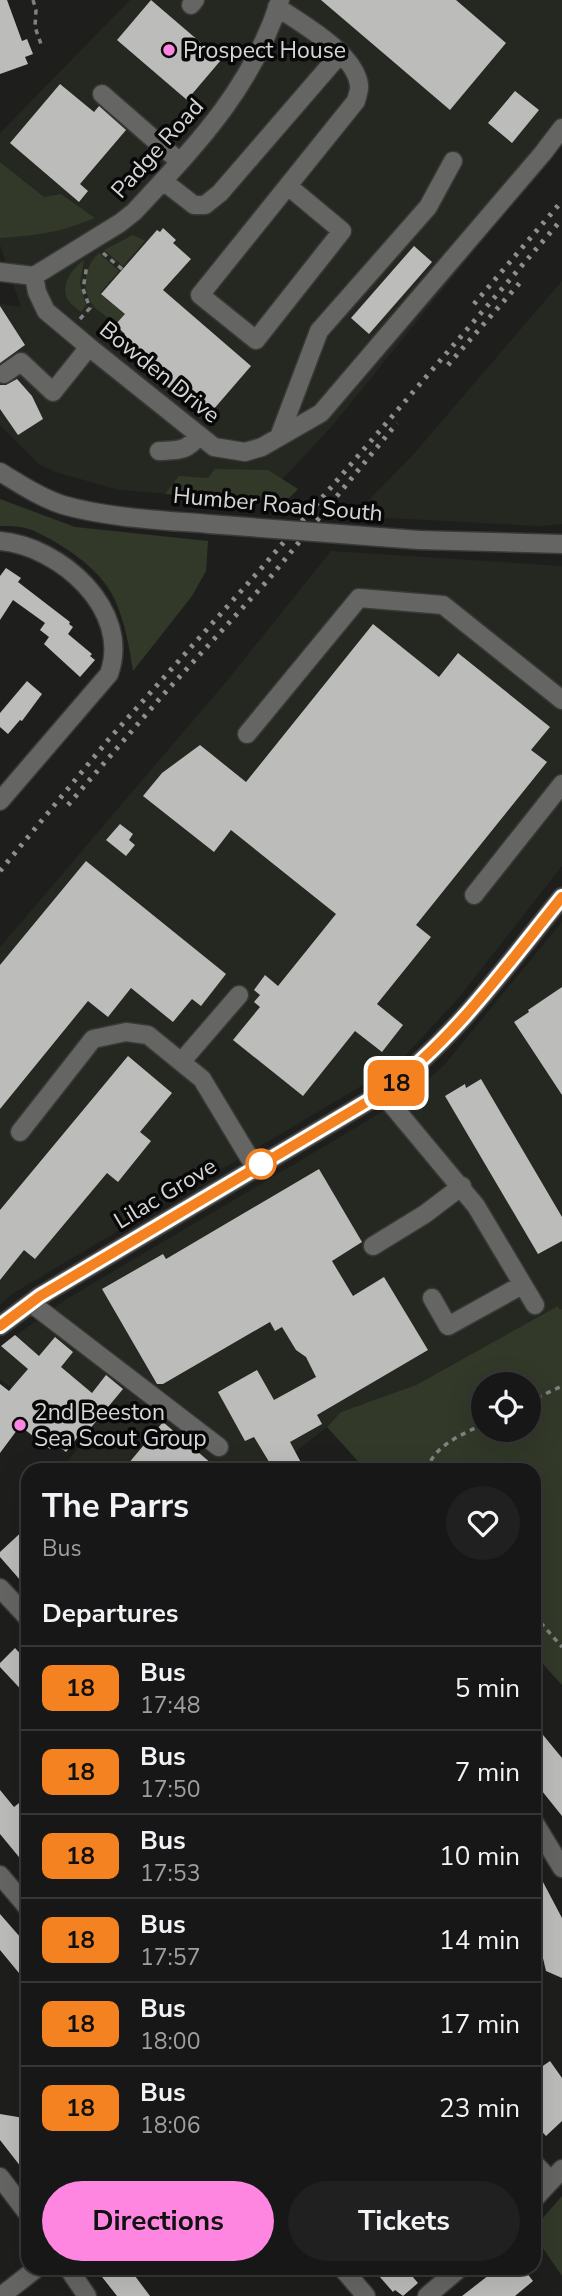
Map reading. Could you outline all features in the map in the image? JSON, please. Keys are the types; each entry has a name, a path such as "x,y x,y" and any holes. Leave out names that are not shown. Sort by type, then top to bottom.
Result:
{"street":[{"path":"279,4 353,67 359,86 356,101 200,295 256,340 342,231 288,186"},
{"name":"Padge Road","path":"0,279 27,275 85,244 134,212 222,114 258,53 279,4"},
{"path":"163,181 194,205 205,205 220,193 340,54"},
{"path":"102,94 180,163"},
{"name":"Bowden Drive","path":"27,275 46,311 121,374 214,447 245,452 261,447 321,413 562,128"},
{"path":"279,437 320,331 428,207 453,160"},
{"path":"0,272 27,275"},
{"path":"4,374 21,362 53,392 89,347"},
{"path":"159,451 181,450 190,446 199,436"},
{"name":"Humber Road South","path":"0,472 30,491 62,505 122,516 419,540 562,544"},
{"path":"0,541 18,543 45,555 89,589 100,601 111,626 115,646 114,661 109,674 0,801"},
{"path":"247,734 359,598 443,605 562,700"},
{"path":"474,895 562,784"},
{"name":"Lilac Grove","path":"0,1326 31,1303 403,1078 455,1029 562,897"},
{"path":"182,1060 239,995"},
{"path":"20,1132 93,1039 126,1032 148,1035 202,1079 255,1167"},
{"path":"382,1093 462,1186 535,1305"},
{"path":"373,1246 425,1214 462,1186"},
{"path":"432,1298 448,1326 522,1286"},
{"path":"31,1303 219,1447"},
{"path":"0,1588 21,1610"},
{"path":"541,1834 562,1868"},
{"path":"0,1875 21,1900"},
{"path":"541,2191 556,2175"},
{"path":"0,2177 21,2205"},
{"path":"1,2296 28,2275"},
{"path":"73,2275 87,2296"},
{"path":"348,2275 366,2296"},
{"path":"427,2296 452,2275"}],"path":[{"path":"33,0 36,10 35,27 41,44"},
{"path":"85,244 122,270"},
{"path":"69,331 90,308 83,289 89,257 85,244"},
{"path":"541,1396 562,1386"},
{"path":"430,1463 444,1445 471,1430"},
{"path":"541,1623 562,1647"}],"shaded area":[{"path":"130,0 562,0 562,142 333,425 262,501 119,490 55,472 39,464 0,425 0,304 21,307 0,245 0,133"},
{"path":"562,281 562,524 539,526 353,516 412,456"},
{"path":"331,551 562,566 562,866 461,995 405,1056 378,1076 12,1294 0,1305 0,947 226,682"},
{"path":"562,922 562,1309 558,1307 416,1385 341,1412 327,1427 281,1463 66,1463 84,1440 0,1379 0,1347 65,1300 414,1093 445,1064"}],"green space":[{"path":"0,162 44,197 61,194 95,218 49,232 0,238"},
{"path":"133,235 145,241 123,266 104,250"},
{"path":"99,253 119,271 100,293 125,314 116,324 95,307 87,295 86,276"},
{"path":"84,260 80,283 86,305 81,312 68,300 65,289 72,272"},
{"path":"215,469 268,470 298,489 285,502 165,494 179,476 208,478"},
{"path":"0,499 75,527 208,541 206,571 192,596 133,671 124,625 108,587 79,558 43,535 16,526 0,526"},
{"path":"558,1306 562,1309 562,1685 541,1662 541,1463 360,1463 327,1427 341,1412 416,1385"},
{"path":"562,2196 562,2276 541,2245 541,2220"}],"building":[{"path":"0,0 7,0 22,41 27,39 33,54 25,57 28,64 0,74"},
{"name":"Prospect House","path":"151,0 221,60 187,100 117,40"},
{"path":"321,0 456,0 506,43 450,110"},
{"path":"60,84 94,112 99,106 126,130 80,184 88,191 79,202 10,143"},
{"path":"515,91 539,110 512,143 488,123"},
{"path":"163,228 176,240 173,243 191,259 163,290 251,366 213,410 211,407 204,415 117,343 125,334 115,325 125,314 101,294 157,230 160,232"},
{"path":"414,246 432,262 369,334 351,318"},
{"path":"0,306 25,345 0,363"},
{"path":"17,379 32,396 43,419 18,435 0,409 0,385"},
{"path":"6,568 21,578 18,582 70,622 73,627 68,634 92,654 90,656 95,660 80,677 44,644 49,637 40,630 45,623 13,600 0,620 0,576"},
{"path":"373,624 439,677 458,653 550,727 531,750 547,762 416,925 431,937 377,1004 403,1025 382,1052 355,1031 303,1096 233,1040 260,1007 254,1002 260,995 254,990 265,975 278,986 336,914 231,830 214,852 143,796 162,773 200,745 246,782"},
{"path":"27,681 42,694 22,721 8,734 0,727 0,713"},
{"path":"120,824 133,834 129,840 135,845 126,856 106,840"},
{"path":"86,861 226,974 201,1006 192,999 173,1022 131,988 108,1017 88,1001 0,1109 0,965"},
{"path":"562,987 562,1095 514,1022"},
{"path":"128,1056 172,1093 140,1132 151,1141 118,1182 107,1173 35,1259 24,1250 0,1280 0,1210"},
{"path":"481,1079 562,1217 562,1241 538,1254 445,1096 465,1084 466,1088"},
{"path":"319,1169 362,1242 332,1261 353,1296 384,1277 428,1350 317,1415 322,1424 290,1442 301,1463 270,1463 254,1437 245,1441 218,1392 257,1370 274,1400 316,1377 306,1357 296,1350 282,1327 275,1331 270,1322 163,1384 157,1384 102,1289 163,1254 166,1259"},
{"path":"15,1335 39,1356 55,1337 73,1352 61,1367 92,1393 106,1375 123,1389 83,1437 80,1434 66,1452 55,1443 50,1449 20,1426 0,1453 0,1384 9,1391 28,1369 1,1346"},
{"path":"163,1422 211,1463 129,1463"},
{"path":"21,1532 21,1581 0,1557 0,1552"},
{"path":"15,1648 21,1654 21,1690 0,1667 0,1663"},
{"path":"541,1732 562,1758 562,1816 541,1790"},
{"path":"0,1790 14,1807 21,1802 21,1860 0,1834"},
{"path":"541,1878 562,1918 562,1978 546,1971 542,1954"},
{"path":"0,1914 21,1938 21,1976 0,1950"},
{"path":"550,2061 562,2078 562,2121 546,2136 541,2131 541,2067"},
{"path":"0,2114 21,2118 21,2167 0,2140"},
{"path":"100,2275 134,2275 150,2296 117,2296"},
{"path":"378,2275 413,2275 418,2283 403,2296 395,2290 393,2292"},
{"path":"489,2275 528,2275 533,2281 515,2296 462,2296"}],"railway":[{"path":"474,304 562,201"},
{"path":"0,871 109,739 259,571 562,219"},
{"path":"448,365 524,278"},
{"path":"68,805 162,696 268,580 397,423"}],"bus line":[{"name":"18","path":"0,1326 40,1296 403,1078 455,1029 562,897"}],"place":[{"name":"Prospect House","path":"169,50"},
{"name":"2nd Beeston Sea Scout Group","path":"20,1425"}]}
